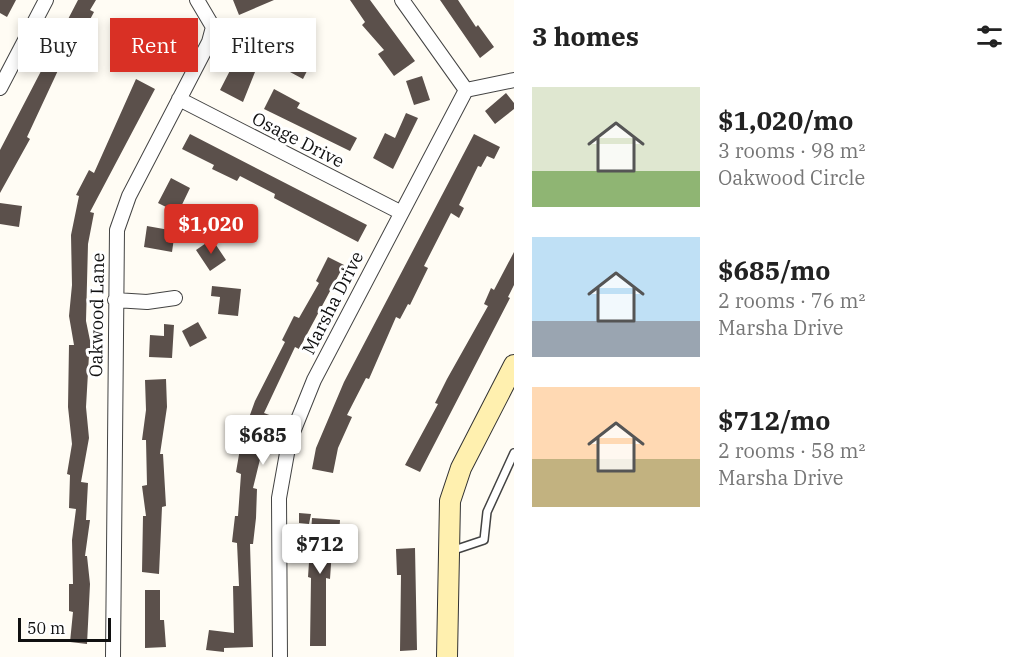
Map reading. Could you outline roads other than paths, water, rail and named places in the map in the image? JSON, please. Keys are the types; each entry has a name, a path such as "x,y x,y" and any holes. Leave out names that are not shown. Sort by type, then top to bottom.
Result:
{"street":[{"path":"0,88 46,0"},
{"name":"Oakwood Lane","path":"113,657 117,230 129,196 209,42 213,27 197,0"},
{"path":"402,0 466,90 514,80"},
{"name":"Marsha Drive","path":"280,657 279,498 289,442 314,380 466,90"},
{"name":"Osage Drive","path":"179,99 400,213"},
{"path":"115,300 147,302 175,298"},
{"path":"447,657 450,501 461,468 514,365"}],"lane":[{"path":"449,552 484,540 488,512 514,453"}]}
